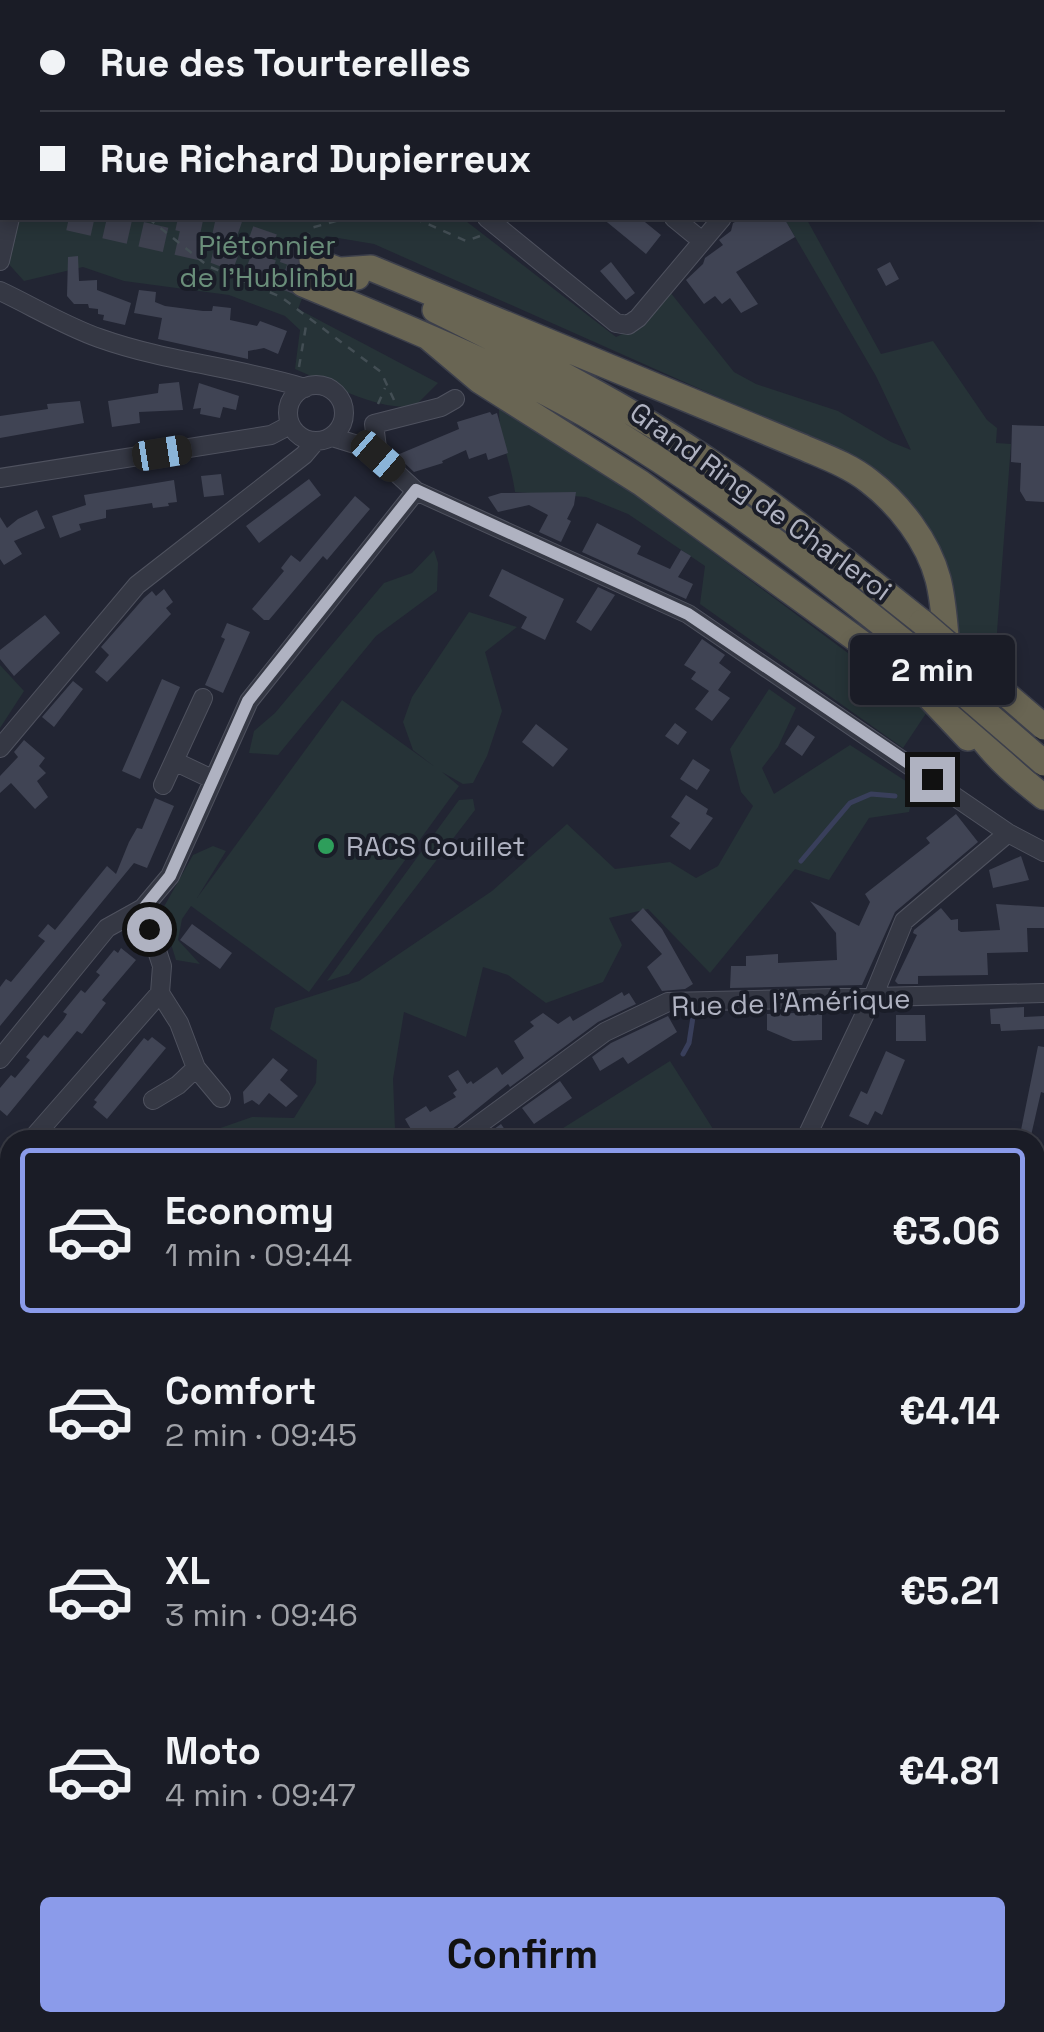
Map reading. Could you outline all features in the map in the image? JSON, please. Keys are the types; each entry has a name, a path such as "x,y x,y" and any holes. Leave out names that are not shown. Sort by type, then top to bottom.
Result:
{"highway":[{"path":"342,270 371,268 423,288 800,446 868,480 900,511 923,542 938,579 954,686 971,724 1001,760 1044,797"},
{"name":"Grand Ring de Charleroi","path":"1044,727 816,538 716,465 619,405 433,308 342,270 308,272 428,336 504,370 605,426 702,488 799,558 904,642 1044,763"},
{"path":"428,336 480,380 641,483 914,681 997,773 1044,810"}],"street":[{"path":"0,262 10,220"},
{"path":"676,220 702,241"},
{"path":"493,223 616,323 628,325 720,220"},
{"path":"0,290 98,338 198,366 330,388 342,401 344,418 323,440 137,584 0,748"},
{"path":"300,386 288,416 297,435 361,446 416,490 688,614 1008,833 1044,852"},
{"path":"378,456 374,424 455,400"},
{"path":"0,489 8,478 271,434 290,425"},
{"path":"0,1058 107,928 144,908 170,876 248,701 416,490"},
{"path":"163,785 203,698"},
{"path":"174,761 212,778"},
{"path":"810,1130 904,921 1008,833"},
{"path":"144,908 162,966 160,992 179,1023 196,1068 221,1098"},
{"path":"40,1130 160,992"},
{"name":"Rue de l'Amérique","path":"472,1130 605,1032 668,1002 1044,993"},
{"path":"153,1100 196,1068"}],"path":[{"path":"150,220 208,266 281,297 381,372 386,387"},
{"path":"419,220 466,241 493,223"},
{"path":"300,386 307,319"}],"green space":[{"name":"Piétonnier de l'Hublinbu","path":"19,220 465,220 616,337 631,330 670,292 734,372 756,384 838,411 911,450 876,376 785,220 807,220 881,354 933,341 987,420 997,428 996,443 1011,444 997,632 1000,669 956,631 948,578 931,535 903,497 864,462 374,244 326,236 298,309 438,383 414,407 368,400 295,369 300,330 285,316 229,295 124,281 83,267 24,281 6,261"},
{"path":"499,406 633,493 927,712 903,748 700,604 705,566 628,514 586,497 515,492"},
{"path":"434,550 438,563 437,591 376,636 278,755 249,753 254,731 275,713 384,583 412,573"},
{"name":"RACS Couillet","path":"469,612 517,627 485,652 502,711 487,756 473,783 463,784 442,772 459,786 309,992 191,906 182,919 178,940 200,964 176,960 161,912 193,855 213,846 226,851 197,898 342,700 435,767 413,750 403,722 412,697"},
{"path":"0,665 24,691 0,728"},
{"path":"769,689 796,708 778,747 762,768 774,794 850,745 915,787 909,812 869,818 829,880 795,869 710,973 648,909 609,918 622,945 603,982 546,1003 508,975 483,967 466,1037 404,1012 393,1079 395,1129 215,1130 252,1117 294,1118 316,1083 317,1060 270,1029 275,1008 359,981 492,891 567,824 615,869 670,862 696,878 718,866 753,806 741,792 730,749"},
{"path":"473,799 475,810 349,974 327,981 459,800"},
{"path":"670,1061 714,1130 560,1130"}],"building":[{"path":"604,220 642,220 661,235 646,254"},
{"path":"785,220 795,237 736,272 758,304 741,313 730,298 722,304 715,296 704,304 686,280 723,245 719,240 731,231 733,223"},
{"path":"78,256 79,281 97,280 97,290 131,303 125,325 103,320 98,309 74,304 67,296 68,257"},
{"path":"611,262 635,293 626,300 600,271"},
{"path":"890,262 899,279 886,286 877,269"},
{"path":"139,290 156,292 155,302 165,306 203,311 212,311 213,306 231,308 230,320 257,326 260,321 287,331 278,354 264,348 248,351 248,359 158,339 162,318 134,313"},
{"path":"179,382 183,410 139,412 140,423 112,427 108,401 158,393 159,384"},
{"path":"199,383 239,396 236,410 223,407 220,418 200,414 201,408 193,409"},
{"path":"80,401 84,423 0,438 0,416 48,409 47,404"},
{"path":"497,413 508,453 488,460 486,453 469,459 466,450 443,463 414,472 397,455 459,429 457,422"},
{"path":"1012,425 1044,426 1044,502 1026,501 1020,491 1021,463 1011,462"},
{"path":"221,474 224,495 204,497 201,476"},
{"path":"309,479 321,495 259,543 246,526"},
{"path":"174,480 177,502 153,508 152,503 106,510 106,518 79,524 81,530 60,538 52,516 86,505 84,495"},
{"path":"576,492 567,519 571,521 561,542 539,532 548,515 529,505 498,512 488,497 501,493"},
{"path":"355,496 370,509 327,560 323,556 269,620 264,620 252,609 284,571 281,568 291,555 300,562"},
{"path":"37,510 45,528 14,541 22,554 4,565 0,559 0,517 7,528"},
{"path":"597,523 641,546 637,554 670,569 681,550 691,556 678,577 693,584 686,599 582,552"},
{"path":"502,569 564,599 545,640 521,628 527,617 489,596"},
{"path":"598,587 615,595 591,631 576,622"},
{"path":"164,589 173,602 166,608 171,614 107,682 95,672 109,655 101,647 144,598 152,591 156,596"},
{"path":"45,615 60,633 14,676 0,659 0,650"},
{"path":"227,623 250,632 223,693 205,685 225,639 221,637"},
{"path":"702,639 725,655 719,663 731,672 718,690 730,698 712,721 695,709 709,691 691,679 696,672 684,665"},
{"path":"162,679 180,687 140,779 122,771"},
{"path":"73,681 83,689 54,727 42,717"},
{"path":"675,723 687,732 678,745 665,736"},
{"path":"536,724 568,749 553,767 522,742"},
{"path":"798,725 815,737 802,756 785,744"},
{"path":"24,740 45,758 39,766 46,773 37,781 48,797 35,809 11,783 0,793 0,776 18,757 14,752"},
{"path":"693,759 710,770 697,790 680,779"},
{"path":"686,795 708,809 706,814 713,818 690,850 670,836 680,823 671,817"},
{"path":"155,798 174,806 147,868 134,863 0,1026 0,987 6,979 11,982 45,941 38,936 48,924 55,930 107,866 116,874 129,842 137,828 142,829"},
{"path":"956,814 978,842 895,912 862,985 730,988 731,966 746,966 746,956 778,954 778,963 837,960 836,933 810,901 859,926 870,902 865,894 930,843 926,838"},
{"path":"1021,856 1029,880 993,888 989,870"},
{"path":"996,904 1044,907 1044,928 1027,928 1028,952 987,953 988,975 918,976 918,984 895,981 917,935 914,930 941,908 951,920 958,919 961,932 1000,930"},
{"path":"643,908 662,929 693,984 685,989 662,991 647,967 662,954 631,920"},
{"path":"192,924 232,953 220,969 180,940"},
{"path":"121,948 136,960 102,1000 106,1003 82,1034 77,1031 7,1116 0,1110 0,1088 11,1075 15,1078 30,1060 26,1057 44,1035 48,1038 67,1014 63,1012 100,975 96,972 114,950 118,953"},
{"path":"622,992 624,996 629,993 636,1004 598,1022 510,1087 508,1084 451,1130 411,1130 405,1119 426,1106 430,1112 456,1097 453,1093 457,1090 448,1076 458,1070 467,1084 473,1084 497,1067 502,1075 524,1058 514,1041 534,1026 530,1022 543,1013 558,1024 570,1016 573,1021"},
{"path":"1024,1007 1024,1017 1044,1016 1044,1029 1001,1031 1000,1024 991,1024 990,1009"},
{"path":"822,1012 822,1040 793,1041 767,1030 767,1014"},
{"path":"896,1015 925,1015 926,1041 896,1041"},
{"path":"668,1016 677,1032 628,1064 623,1057 600,1071 592,1057 611,1043"},
{"path":"152,1037 166,1048 107,1119 93,1107 97,1102 94,1100 144,1038 148,1041"},
{"path":"1038,1046 1044,1047 1044,1093 1041,1092 1032,1130 1021,1130"},
{"path":"886,1051 905,1060 882,1115 875,1111 868,1125 849,1116 861,1091 867,1094"},
{"path":"273,1058 288,1070 280,1080 298,1096 286,1107 269,1093 259,1105 252,1100 244,1104 243,1092"},
{"path":"560,1081 572,1098 534,1124 522,1108"}],"waterway":[{"path":"801,861 850,803 871,794 895,796"},
{"path":"683,1054 693,1017"}],"tunnel":[{"path":"78,220 215,251 303,284"},
{"path":"187,220 312,260"}],"place":[{"name":"RACS Couillet","path":"326,846"}],"route":[{"path":"149,929 144,908 170,876 248,701 416,490 688,614 932,779"}]}
